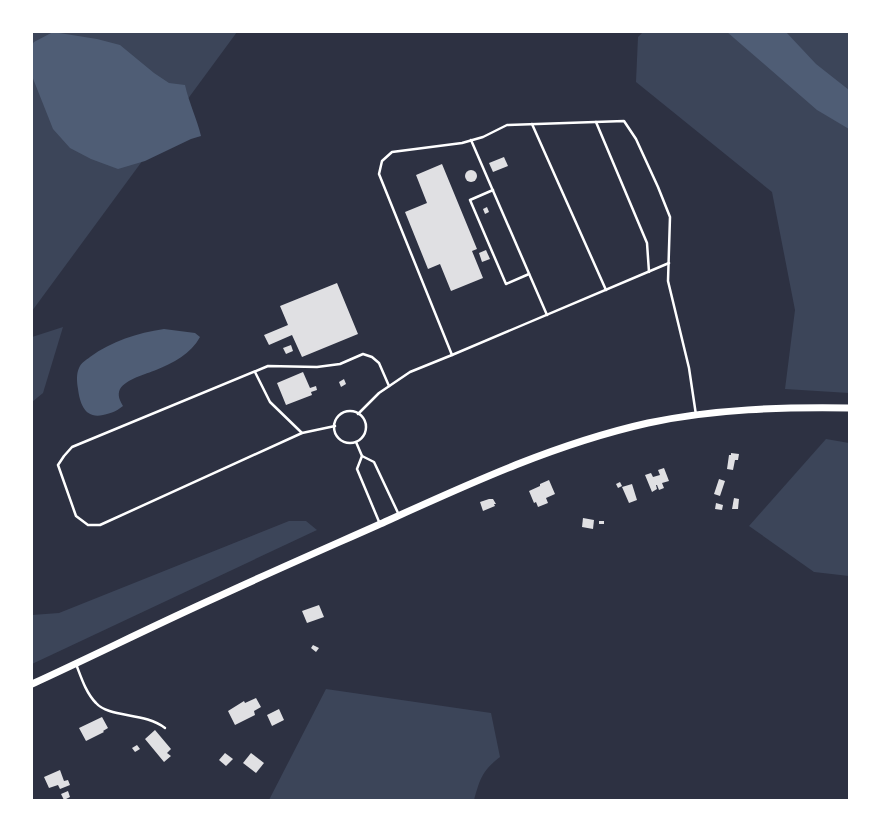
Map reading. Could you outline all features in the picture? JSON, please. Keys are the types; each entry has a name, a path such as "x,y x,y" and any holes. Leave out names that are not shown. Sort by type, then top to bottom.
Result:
{"street":[{"path":"32,684 214,598 501,470 552,450 650,423 696,416 751,409 808,407 849,408"}],"lane":[{"path":"596,122 647,243 649,272"},
{"path":"452,355 379,174 382,162 392,152 462,143 483,137 506,125 624,122 636,138 670,217 668,281 689,368 696,416"},
{"path":"532,124 606,290"},
{"path":"471,140 547,315"},
{"path":"493,190 470,200 506,284 529,274"},
{"path":"358,414 380,393 410,372 669,263"},
{"path":"335,426 302,433 100,525 88,524 76,516 58,465 72,447 268,366 317,367 340,364 363,354 372,357 379,363 389,386"},
{"path":"255,372 270,402 302,433"},
{"path":"354,412 358,414 365,421 366,426 364,436 356,442 351,443 341,440 337,436 335,426 336,420 344,413 354,412"},
{"path":"356,442 362,456 374,462 399,515"},
{"path":"362,456 357,469 380,524"},
{"path":"75,664 95,703 101,708 155,721 165,728"}],"shaded area":[{"path":"32,32 237,32 32,311"},
{"path":"53,32 97,39 120,45 154,73 169,83 185,85 201,136 191,139 145,161 118,169 91,159 70,148 53,129 32,76 32,45 34,42"},
{"path":"643,32 849,32 849,393 785,389 795,310 772,192 636,82 638,37"},
{"path":"727,32 786,32 816,64 849,90 849,129 817,110"},
{"path":"63,327 43,393 32,402 32,337"},
{"path":"164,329 195,333 200,337 187,353 175,361 123,385 119,393 123,406 120,408 113,412 97,416 92,415 84,409 80,400 77,384 78,370 82,363 98,351 125,338"},
{"path":"826,439 849,443 849,576 814,572 749,526"},
{"path":"289,521 306,521 317,530 32,664 32,615 59,613"},
{"path":"326,689 491,713 500,757 485,771 478,786 474,800 269,800"}],"building":[{"path":"504,157 508,166 493,172 489,163"},
{"path":"442,164 477,249 472,251 483,278 451,291 440,264 428,269 405,212 427,203 416,175"},
{"path":"471,170 475,172 477,176 475,180 471,182 467,180 465,176 467,172"},
{"path":"487,207 489,212 485,214 483,209"},
{"path":"486,250 490,259 482,262 479,253"},
{"path":"337,283 358,334 302,357 292,335 269,345 264,335 288,325 280,306"},
{"path":"291,345 293,351 286,354 283,348"},
{"path":"303,372 310,388 316,386 317,390 311,392 312,395 286,405 277,383"},
{"path":"344,379 346,384 341,387 339,382"},
{"path":"731,453 739,454 738,460 735,460 733,470 727,469 729,455 731,455"},
{"path":"664,468 669,481 662,483 664,488 659,490 656,485 657,489 652,492 645,475 651,473 653,477 660,475 658,470"},
{"path":"719,479 725,481 720,496 714,494"},
{"path":"549,480 555,494 546,498 548,503 538,507 536,502 534,503 529,491"},
{"path":"620,482 622,486 618,488 616,484"},
{"path":"632,484 637,500 629,503 622,487"},
{"path":"734,498 739,499 738,509 732,509"},
{"path":"493,499 496,504 494,504 495,506 483,511 480,502"},
{"path":"716,503 723,505 722,510 715,509"},
{"path":"583,518 594,520 593,529 582,527"},
{"path":"599,521 604,521 604,524 599,524"},
{"path":"319,605 324,617 307,623 302,611"},
{"path":"313,645 319,648 316,652 311,648"},
{"path":"256,698 261,707 254,711 255,715 235,725 228,711 244,701 245,703"},
{"path":"279,709 284,720 272,726 267,715"},
{"path":"102,717 108,728 103,731 104,732 86,741 79,728"},
{"path":"155,730 171,749 167,753 171,756 164,762 145,739"},
{"path":"137,745 140,749 135,752 132,748"},
{"path":"225,753 233,759 226,766 219,760"},
{"path":"251,753 264,763 256,773 243,763"},
{"path":"60,770 64,781 68,780 70,785 60,789 58,785 49,788 44,777"},
{"path":"68,791 70,797 64,800 61,794"}]}
